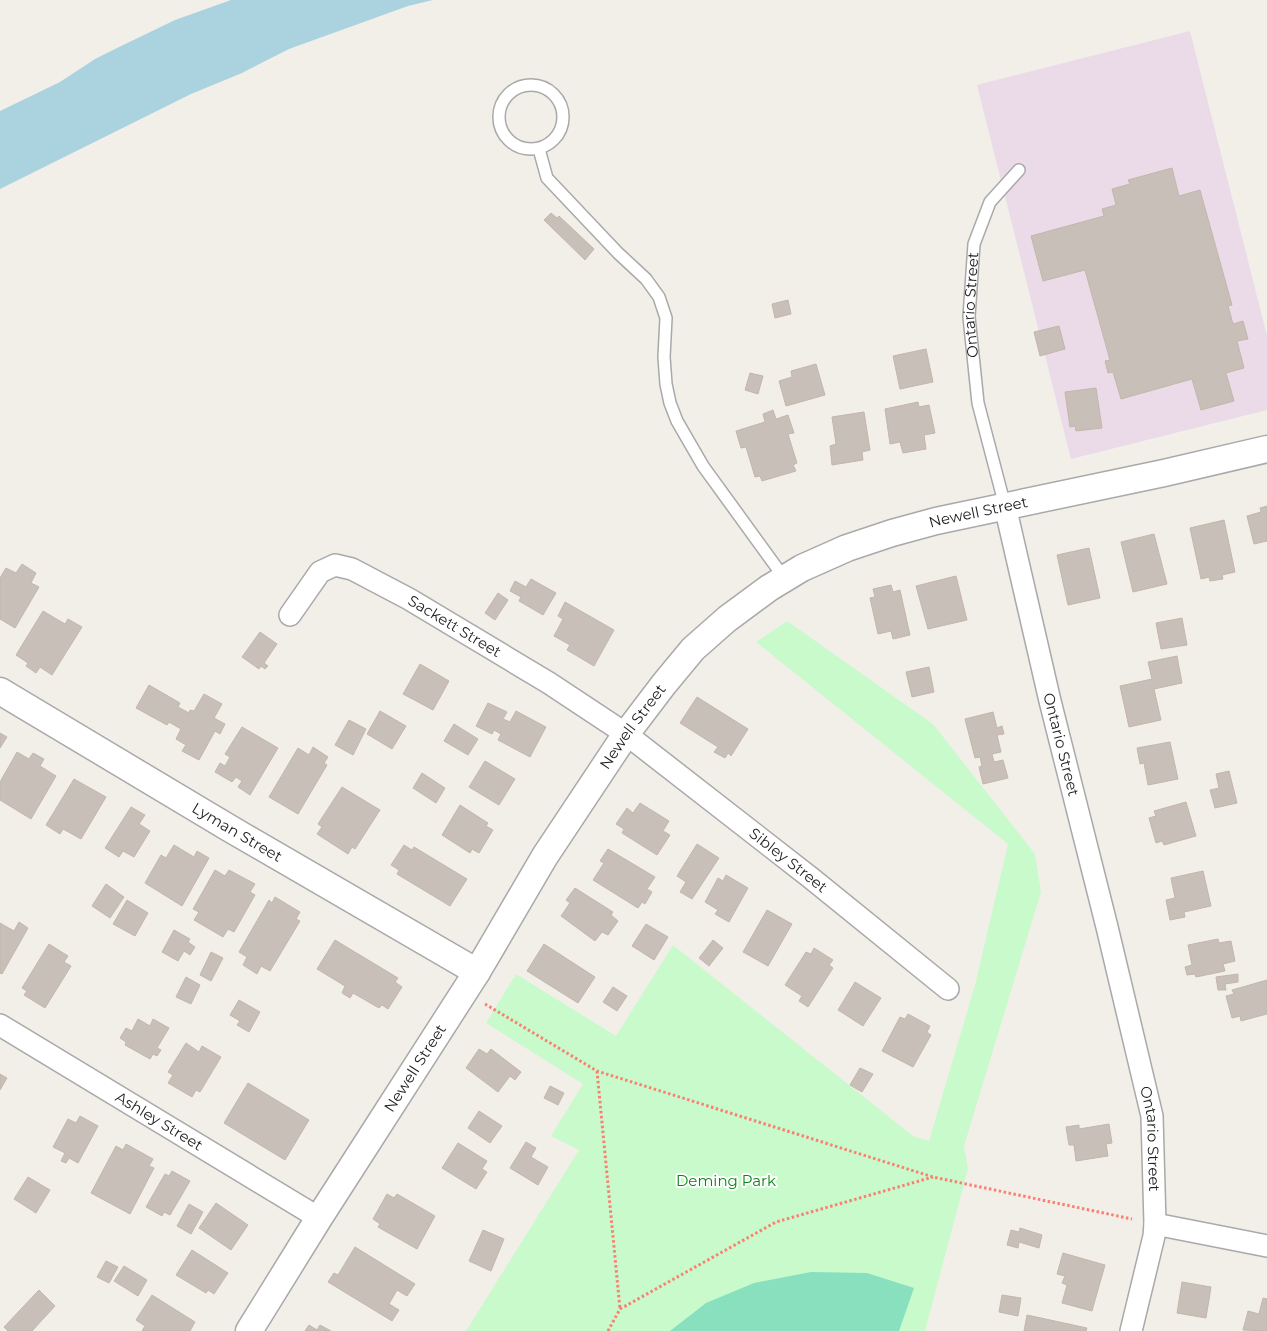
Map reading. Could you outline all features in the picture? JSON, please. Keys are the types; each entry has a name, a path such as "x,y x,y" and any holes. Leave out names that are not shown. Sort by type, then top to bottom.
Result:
{"street":[{"name":"Newell Street","path":"249,1331 470,982 545,856 626,734 664,684 694,649 727,619 769,588 802,568 865,542 936,521 1267,449"},
{"name":"Ontario Street","path":"1005,506 1050,701 1152,1116 1154,1236 1131,1331"},
{"name":"Sackett Street","path":"290,615 320,572 335,566 352,569 409,599 549,683 626,734"},
{"name":"Lyman Street","path":"0,691 229,828 470,982"},
{"name":"Sibley Street","path":"626,734 812,878 948,989"},
{"name":"Ashley Street","path":"0,1025 319,1218"},
{"path":"1155,1224 1267,1246"}],"lane":[{"path":"534,85 544,88 554,94 562,109 563,120 560,131 554,140 539,149 517,146 504,136 499,126 499,109 504,98 522,86 534,85"},
{"path":"539,149 547,178 618,253 646,279 659,297 666,318 664,357 666,384 670,403 677,421 703,466 785,579"},
{"name":"Ontario Street","path":"1005,506 978,403 969,317 974,244 990,202 1019,170"}],"path":[{"path":"470,982 597,1071 933,1177 1155,1224"},
{"path":"597,1071 620,1308 608,1331"},
{"path":"620,1308 776,1222 933,1177"}],"shaded area":[{"path":"1190,31 1267,336 1267,410 1071,459 977,85"}],"green space":[{"name":"Deming Park","path":"787,621 933,724 1035,854 1041,892 964,1146 968,1169 925,1331 466,1331 579,1150 551,1136 583,1084 486,1023 516,974 616,1036 673,945 913,1136 929,1141 975,985 1008,844 756,642"},
{"path":"811,1272 867,1273 914,1288 899,1331 670,1331 706,1303 754,1283"}],"water":[{"path":"231,0 433,0 408,6 289,49 242,73 191,94 0,189 0,111 60,82 95,59 175,20"}],"building":[{"path":"1172,168 1179,196 1200,190 1232,305 1228,306 1233,324 1243,321 1248,339 1237,341 1244,368 1226,373 1234,401 1201,410 1192,379 1121,399 1113,372 1108,373 1105,361 1110,360 1085,270 1043,281 1031,236 1104,216 1102,209 1116,205 1112,189 1130,184 1128,180"},
{"path":"551,213 557,218 559,216 594,249 585,260 544,220"},
{"path":"788,300 791,314 775,318 772,304"},
{"path":"1059,326 1065,349 1040,356 1034,332"},
{"path":"926,349 933,382 900,389 893,356"},
{"path":"816,364 825,395 786,406 779,381 792,377 791,371"},
{"path":"750,373 763,376 758,394 745,390"},
{"path":"1096,388 1102,428 1076,431 1075,426 1070,427 1065,392"},
{"path":"918,402 919,407 929,405 935,433 924,435 926,449 903,453 900,442 890,444 885,409"},
{"path":"773,410 776,419 788,415 794,433 788,434 797,463 793,465 796,471 762,481 760,476 755,477 746,447 741,448 736,431 765,422 763,414"},
{"path":"864,412 870,450 862,452 863,460 832,465 830,446 836,444 832,417"},
{"path":"1267,506 1267,541 1254,544 1247,516 1261,512 1260,508"},
{"path":"1224,520 1235,572 1222,575 1223,579 1210,581 1209,577 1201,579 1190,528"},
{"path":"1154,534 1167,584 1133,592 1121,542"},
{"path":"1089,548 1100,598 1068,605 1057,555"},
{"path":"22,564 36,573 31,583 39,587 15,628 0,619 0,578 6,568 16,573"},
{"path":"956,576 967,620 928,629 916,586"},
{"path":"531,579 556,593 543,615 519,601 521,597 510,591 515,581 526,587"},
{"path":"891,585 893,592 900,590 910,635 893,639 891,631 878,634 870,598 875,597 873,589"},
{"path":"498,593 508,600 495,620 485,613"},
{"path":"565,602 614,630 594,666 567,650 570,645 554,636 563,619 558,616"},
{"path":"43,611 65,624 68,619 82,627 52,675 40,667 36,673 26,666 28,663 16,655"},
{"path":"1182,618 1187,645 1161,649 1156,623"},
{"path":"260,632 277,644 264,663 268,666 265,669 261,666 259,669 242,657"},
{"path":"1177,656 1182,683 1154,689 1161,720 1129,727 1120,686 1152,679 1148,662"},
{"path":"420,664 449,681 433,710 403,694"},
{"path":"929,667 934,692 912,697 906,672"},
{"path":"149,685 180,703 178,707 189,713 190,710 194,711 204,694 222,704 214,718 225,724 220,734 215,731 199,760 182,751 186,745 176,739 181,729 169,722 167,725 136,708"},
{"path":"697,697 748,729 731,756 728,753 725,758 714,752 718,747 680,723"},
{"path":"488,703 507,712 503,719 510,722 516,711 546,727 530,757 498,740 501,734 494,730 492,734 476,726"},
{"path":"380,711 406,726 392,749 367,734"},
{"path":"993,712 997,728 1002,726 1004,734 997,735 1001,752 992,754 994,762 1003,760 1008,778 983,784 979,767 982,766 980,757 975,758 965,719"},
{"path":"349,720 366,729 353,755 335,745"},
{"path":"454,724 478,739 468,755 444,741"},
{"path":"242,727 278,748 250,795 238,787 242,781 236,777 232,782 215,772 220,763 225,766 230,757 225,754"},
{"path":"0,733 7,737 0,748"},
{"path":"1170,742 1178,779 1148,785 1144,763 1140,764 1137,748"},
{"path":"313,747 328,757 324,763 327,765 298,814 269,797 298,748 309,755"},
{"path":"17,752 29,759 33,753 44,759 40,766 56,776 31,819 0,800 0,782"},
{"path":"485,761 515,779 499,805 469,787"},
{"path":"1229,771 1237,803 1215,808 1210,790 1219,788 1216,774"},
{"path":"422,773 445,788 436,803 413,788"},
{"path":"74,779 106,797 81,839 63,829 60,834 46,825"},
{"path":"342,787 380,810 355,849 352,847 348,854 317,834 322,827 318,824"},
{"path":"1186,802 1196,836 1164,845 1162,841 1156,843 1149,818 1156,816 1154,811"},
{"path":"640,803 669,821 663,831 670,835 657,855 622,833 624,829 616,824 627,808 633,813"},
{"path":"460,805 488,823 486,826 493,830 479,853 472,849 470,853 442,835"},
{"path":"131,807 145,815 139,824 150,831 134,857 123,851 119,857 105,848"},
{"path":"697,844 719,858 692,899 680,892 686,882 677,876"},
{"path":"174,845 194,857 197,851 209,858 182,906 145,883 161,855 166,858"},
{"path":"404,845 412,850 414,847 467,879 450,906 397,874 399,870 391,865"},
{"path":"608,849 655,877 647,889 652,892 645,904 642,902 638,908 593,880 604,863 600,861"},
{"path":"215,870 225,876 229,870 255,884 250,892 255,895 234,932 228,929 223,937 194,920 199,912 193,909"},
{"path":"1203,871 1211,906 1184,912 1185,917 1170,920 1166,900 1175,898 1171,878"},
{"path":"726,875 748,888 729,922 715,914 718,910 705,902 718,878 723,881"},
{"path":"106,884 124,897 110,918 92,906"},
{"path":"575,888 613,912 611,915 618,921 608,935 602,932 595,941 561,916 570,903 566,900"},
{"path":"275,897 300,912 296,919 300,921 270,971 261,966 257,974 243,965 247,957 239,952 269,900 272,903"},
{"path":"127,900 148,913 135,936 113,924"},
{"path":"767,910 792,924 768,966 743,952"},
{"path":"19,922 28,928 2,974 0,973 0,923 14,931"},
{"path":"646,924 668,937 654,960 632,946"},
{"path":"174,930 190,939 188,942 195,947 190,955 184,951 178,961 162,952"},
{"path":"1218,939 1219,943 1231,941 1235,961 1223,964 1225,971 1196,977 1195,974 1187,975 1185,967 1192,965 1188,945"},
{"path":"335,940 398,978 395,982 402,987 388,1009 382,1005 379,1008 353,993 350,998 342,993 345,986 317,969"},
{"path":"713,940 723,948 709,966 699,958"},
{"path":"49,944 68,956 64,962 71,966 45,1008 24,995 27,991 22,988"},
{"path":"544,944 595,977 578,1003 527,971"},
{"path":"814,948 833,960 829,965 833,968 808,1007 799,1001 802,996 785,985 806,952 811,954"},
{"path":"211,952 223,958 211,981 200,975"},
{"path":"1238,974 1238,982 1225,984 1226,990 1218,990 1216,977"},
{"path":"186,977 200,985 191,1004 176,997"},
{"path":"1267,980 1267,1014 1241,1021 1240,1016 1232,1018 1226,996 1234,994 1232,990"},
{"path":"855,982 881,998 863,1026 838,1010"},
{"path":"613,987 627,996 617,1011 603,1002"},
{"path":"239,1000 260,1012 249,1032 237,1025 240,1021 230,1015"},
{"path":"908,1014 930,1026 927,1032 931,1035 913,1067 882,1051 900,1017 905,1019"},
{"path":"138,1019 150,1026 153,1019 169,1028 157,1048 161,1050 157,1056 153,1054 150,1059 125,1045 126,1042 120,1038 126,1028 132,1031"},
{"path":"186,1043 199,1052 202,1046 221,1057 200,1092 196,1090 192,1097 168,1083 173,1075 168,1072"},
{"path":"479,1049 487,1054 491,1049 521,1072 515,1080 510,1076 498,1092 466,1068"},
{"path":"860,1068 873,1074 862,1092 850,1085"},
{"path":"0,1074 7,1078 0,1090"},
{"path":"248,1083 309,1120 285,1160 224,1123"},
{"path":"550,1086 564,1093 558,1105 544,1098"},
{"path":"479,1111 502,1126 490,1143 468,1128"},
{"path":"80,1116 98,1126 78,1163 69,1158 66,1163 61,1161 65,1153 53,1147 68,1119 76,1123"},
{"path":"1109,1124 1112,1143 1106,1144 1108,1156 1076,1161 1074,1145 1069,1145 1066,1127 1079,1125 1079,1129"},
{"path":"526,1142 536,1148 531,1157 548,1167 538,1185 510,1168"},
{"path":"458,1143 487,1161 482,1169 487,1172 476,1189 442,1168"},
{"path":"126,1144 153,1159 149,1166 154,1168 130,1214 91,1193 116,1146 123,1150"},
{"path":"172,1171 190,1181 170,1215 164,1212 162,1216 146,1207 165,1174 169,1176"},
{"path":"28,1177 50,1190 36,1213 14,1199"},
{"path":"387,1194 394,1198 397,1194 435,1216 417,1249 378,1227 380,1224 373,1219"},
{"path":"216,1203 248,1225 231,1250 199,1228"},
{"path":"189,1204 203,1212 191,1234 177,1226"},
{"path":"1020,1228 1042,1235 1039,1248 1019,1242 1018,1248 1007,1245 1011,1230 1019,1232"},
{"path":"483,1230 504,1239 491,1271 469,1261"},
{"path":"355,1247 415,1284 407,1296 397,1290 389,1304 399,1310 392,1321 328,1282 334,1273 338,1275"},
{"path":"192,1250 228,1273 214,1294 208,1290 206,1293 176,1275"},
{"path":"1063,1253 1105,1265 1092,1311 1062,1303 1067,1285 1062,1283 1065,1276 1057,1274"},
{"path":"106,1261 118,1267 109,1283 97,1277"},
{"path":"124,1266 147,1280 138,1296 114,1281"},
{"path":"1182,1282 1211,1287 1206,1318 1177,1313"},
{"path":"39,1290 55,1306 32,1331 8,1331 4,1327"},
{"path":"152,1295 195,1322 190,1331 142,1331 145,1326 136,1320"},
{"path":"1002,1295 1021,1298 1018,1316 999,1312"},
{"path":"1263,1298 1267,1299 1267,1331 1243,1330 1248,1311 1259,1314"},
{"path":"1027,1315 1087,1328 1086,1331 1024,1331"},
{"path":"309,1325 317,1330 320,1325 331,1331 305,1331"}]}
